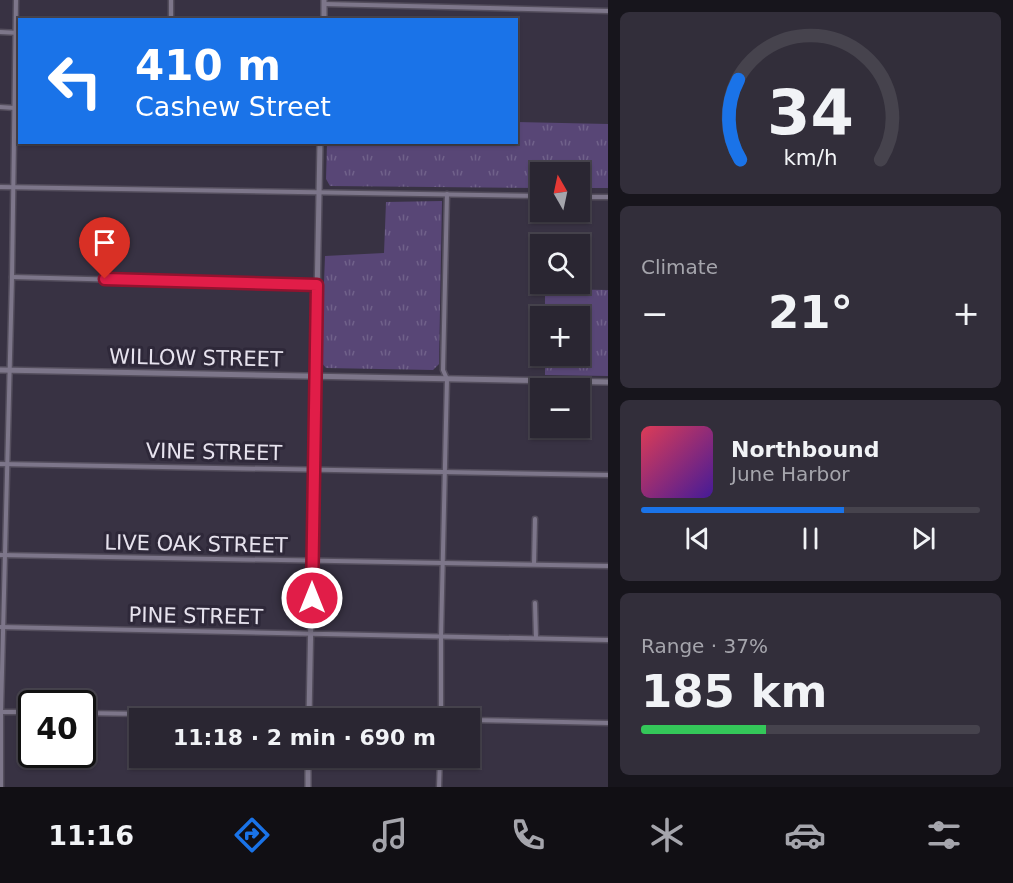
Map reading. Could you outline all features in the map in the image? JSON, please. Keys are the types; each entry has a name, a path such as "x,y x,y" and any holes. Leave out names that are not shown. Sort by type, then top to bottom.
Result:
{"street":[{"path":"1,787 2,627 6,555 18,33 16,0"},
{"path":"171,0 171,18"},
{"path":"324,18 324,2 608,11"},
{"path":"0,32 18,33"},
{"path":"0,107 15,108"},
{"path":"309,708 320,144"},
{"path":"0,187 530,196"},
{"path":"441,708 447,379 443,370 447,194"},
{"path":"590,196 608,197"},
{"path":"12,277 317,285"},
{"name":"WILLOW STREET","path":"0,370 608,382"},
{"name":"VINE STREET","path":"0,464 608,475"},
{"path":"534,564 535,519"},
{"name":"LIVE OAK STREET","path":"0,555 608,567"},
{"path":"536,603 536,638"},
{"name":"PINE STREET","path":"2,627 608,640"},
{"path":"1,712 18,712"},
{"path":"96,713 129,714"},
{"path":"480,720 608,723"},
{"path":"308,768 308,787"},
{"path":"439,787 440,768"}],"green space":[{"path":"518,122 608,124 608,188 590,188 590,162 530,162 530,188 330,186 326,179 327,144 518,144"},
{"path":"442,201 439,364 433,370 326,368 321,362 325,256 384,253 386,202"},
{"path":"590,290 608,290 608,376 545,375 545,366 590,366 590,306 545,306 545,294 590,294"}],"route":[{"path":"105,279 317,285 312,598"}]}
